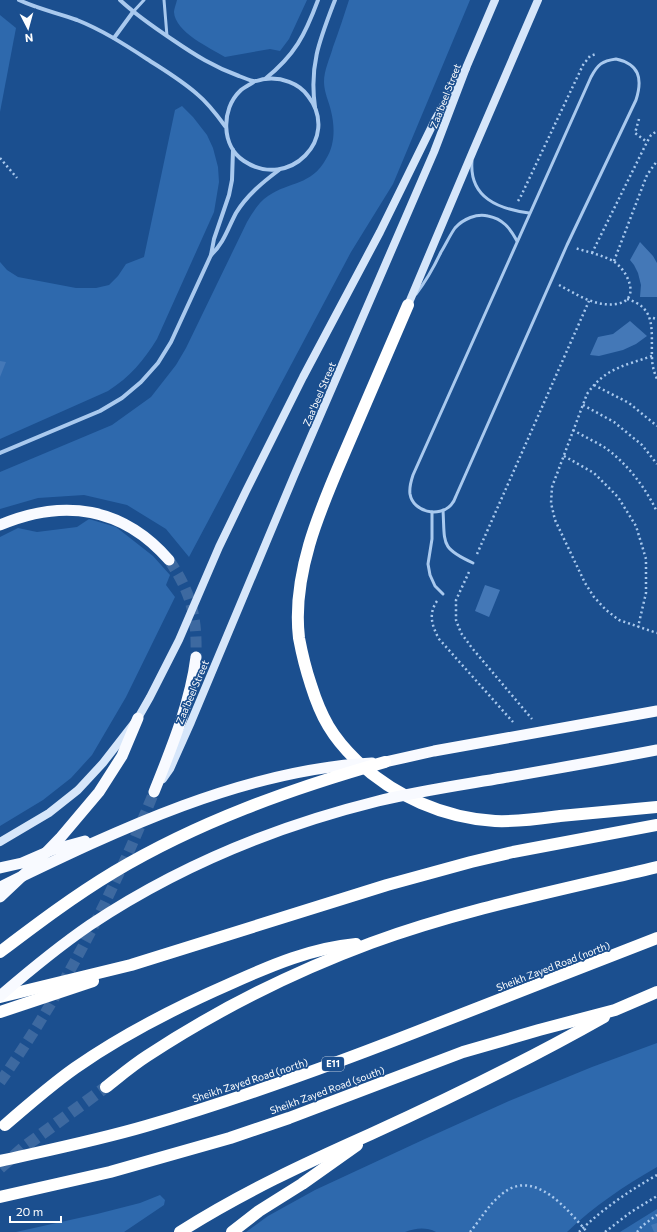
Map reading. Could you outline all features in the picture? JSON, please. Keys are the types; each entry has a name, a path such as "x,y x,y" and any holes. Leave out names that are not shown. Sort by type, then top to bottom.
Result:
{"highway":[{"path":"408,305 320,512 306,561 298,611 299,637 304,662 316,700 327,724 335,738 349,753 380,780 415,800 454,814 474,818 515,821 657,807"},
{"path":"0,525 24,516 62,510 107,516 135,529 170,560"},
{"path":"154,792 187,698 196,658"},
{"path":"0,952 74,898 114,872 177,838 242,809 288,792 385,762 434,751 657,711"},
{"path":"0,897 61,837 99,792 122,756 138,718"},
{"path":"0,997 38,963 64,943 119,907 187,870 278,831 346,809 414,793 657,750"},
{"path":"0,887 102,839 148,819 195,802 271,779 327,767 385,762"},
{"path":"0,997 131,965 387,885 471,862 513,852 657,825"},
{"path":"0,868 22,863 52,850 85,841 102,839"},
{"path":"106,1087 146,1056 219,1013 294,976 371,943 502,904 657,868"},
{"name":"Sheikh Zayed Road (north)","path":"0,1161 64,1147 146,1126 306,1074 657,938"},
{"path":"5,1125 50,1087 82,1063 129,1033 180,1006 287,959 329,948 371,943"},
{"path":"0,1012 91,982 131,965"},
{"name":"Sheikh Zayed Road (south)","path":"0,1197 110,1172 178,1154 288,1118 463,1052 615,1010 657,992"},
{"path":"180,1232 252,1190 310,1161 522,1062 615,1010"},
{"path":"232,1232 259,1211 326,1168 372,1133"}],"main road":[{"name":"Zaa'beel Street","path":"154,792 170,769 191,722 288,490 434,152 466,68 495,0"},
{"path":"408,305 538,0"},
{"path":"0,842 49,813 78,790 103,763 138,718 170,659 219,547 296,392 380,232 435,120 466,68"}],"street":[{"path":"19,0 30,6 76,20 114,38 182,82 203,100 226,126"},
{"path":"120,0 133,12 212,65 255,82"},
{"path":"265,79 281,66 294,50 308,27 318,0"},
{"path":"211,255 222,242 236,213 255,189 279,170 294,164 307,155 315,141 318,125 313,83 315,57 318,44 335,0"},
{"path":"114,38 133,12"},
{"path":"279,170 266,170 253,167 242,160 233,150 228,138 226,126 229,107 239,92 255,82 265,79 281,79 296,85 308,96 316,110"},
{"path":"0,453 100,411 122,398 141,382 158,363 172,342 211,255 214,239 229,195 232,180 233,150"}],"lane":[{"path":"133,12 144,0"},
{"path":"164,0 167,36"},
{"path":"616,59 626,61 635,68 640,78 640,89 636,100 567,245 456,496 451,505 442,510 432,512 423,510 415,504 410,495 410,485 530,213 596,67 605,61 616,59"},
{"path":"473,151 472,177 476,187 482,195 508,209 530,213"},
{"path":"408,305 428,276 450,236 464,221 474,216 485,215 501,220 517,241"},
{"path":"442,510 445,540 448,548 454,554 473,563"},
{"path":"432,512 432,540 428,564 430,575 435,586 442,594"}],"path":[{"path":"513,205 522,196 583,64 590,56 600,52"},
{"path":"640,118 635,133 647,142"},
{"path":"592,253 647,142 657,131"},
{"path":"0,158 17,178"},
{"path":"614,261 647,175 657,161"},
{"path":"551,281 589,300 602,304 616,304 627,299 631,291 629,279 624,271 614,261 567,245"},
{"path":"627,299 638,302 647,308 653,318 654,329 652,356 657,379"},
{"path":"535,723 461,633 456,620 456,600 589,300"},
{"path":"653,318 657,319"},
{"path":"652,356 611,371 602,376 587,394 552,487 552,504 555,520 585,583 594,598 619,620 657,633"},
{"path":"594,385 629,403 657,426"},
{"path":"583,405 614,422 642,445 657,464"},
{"path":"573,430 604,448 631,471 651,500 657,512"},
{"path":"564,456 594,473 618,497 636,526 646,559 646,593 638,626"},
{"path":"442,594 433,607 431,619 433,629 438,639 514,723"},
{"path":"580,1232 604,1210 634,1188 657,1175"},
{"path":"470,1232 502,1193 518,1186 527,1186 545,1191 552,1196 587,1232"},
{"path":"605,1232 631,1212 657,1196"},
{"path":"637,1232 642,1226 657,1215"}],"shaded area":[{"path":"177,0 307,0 289,39 280,51 270,49 225,57 194,39 180,26 174,12"},
{"path":"349,0 470,0 393,184 351,252 189,557 166,529 127,505 84,495 38,498 0,509 0,472 112,425 151,397 176,365 186,348 247,222 256,208 262,201 276,191 307,179 320,168 329,154 333,142 334,130 324,86 324,78 327,64"},
{"path":"0,15 16,28 0,112"},
{"path":"182,106 207,135 213,148 218,167 219,182 214,212 157,339 136,368 116,386 108,391 0,439 0,262 7,270 18,277 76,288 96,288 109,285 118,276 126,264 144,257 175,110"},
{"path":"89,519 116,527 153,556 170,575 166,585 175,597 126,697 92,755 71,778 43,800 0,826 0,537 18,528 37,532 77,527"},
{"path":"657,1043 657,1167 610,1197 567,1232 436,1232 428,1229 421,1229 405,1232 246,1232 268,1216 315,1190 427,1138 509,1101 592,1067"},
{"path":"160,1195 165,1200 164,1205 124,1232 16,1232 140,1203"},
{"path":"657,1209 657,1232 620,1232"}],"building":[{"path":"640,242 653,256 657,263 657,297 640,297 641,285 638,273 630,260"},
{"path":"630,321 647,336 636,344 623,350 599,356 590,355 598,337 613,334"},
{"path":"0,361 6,362 0,377"},
{"path":"485,585 500,590 489,617 475,611"},
{"path":"657,1223 657,1232 654,1232 651,1225"}],"tunnel":[{"path":"169,560 177,572 192,606 196,657"},
{"path":"0,1082 23,1048 66,978 122,868 154,792"},
{"path":"0,1168 24,1147 106,1087"}]}
